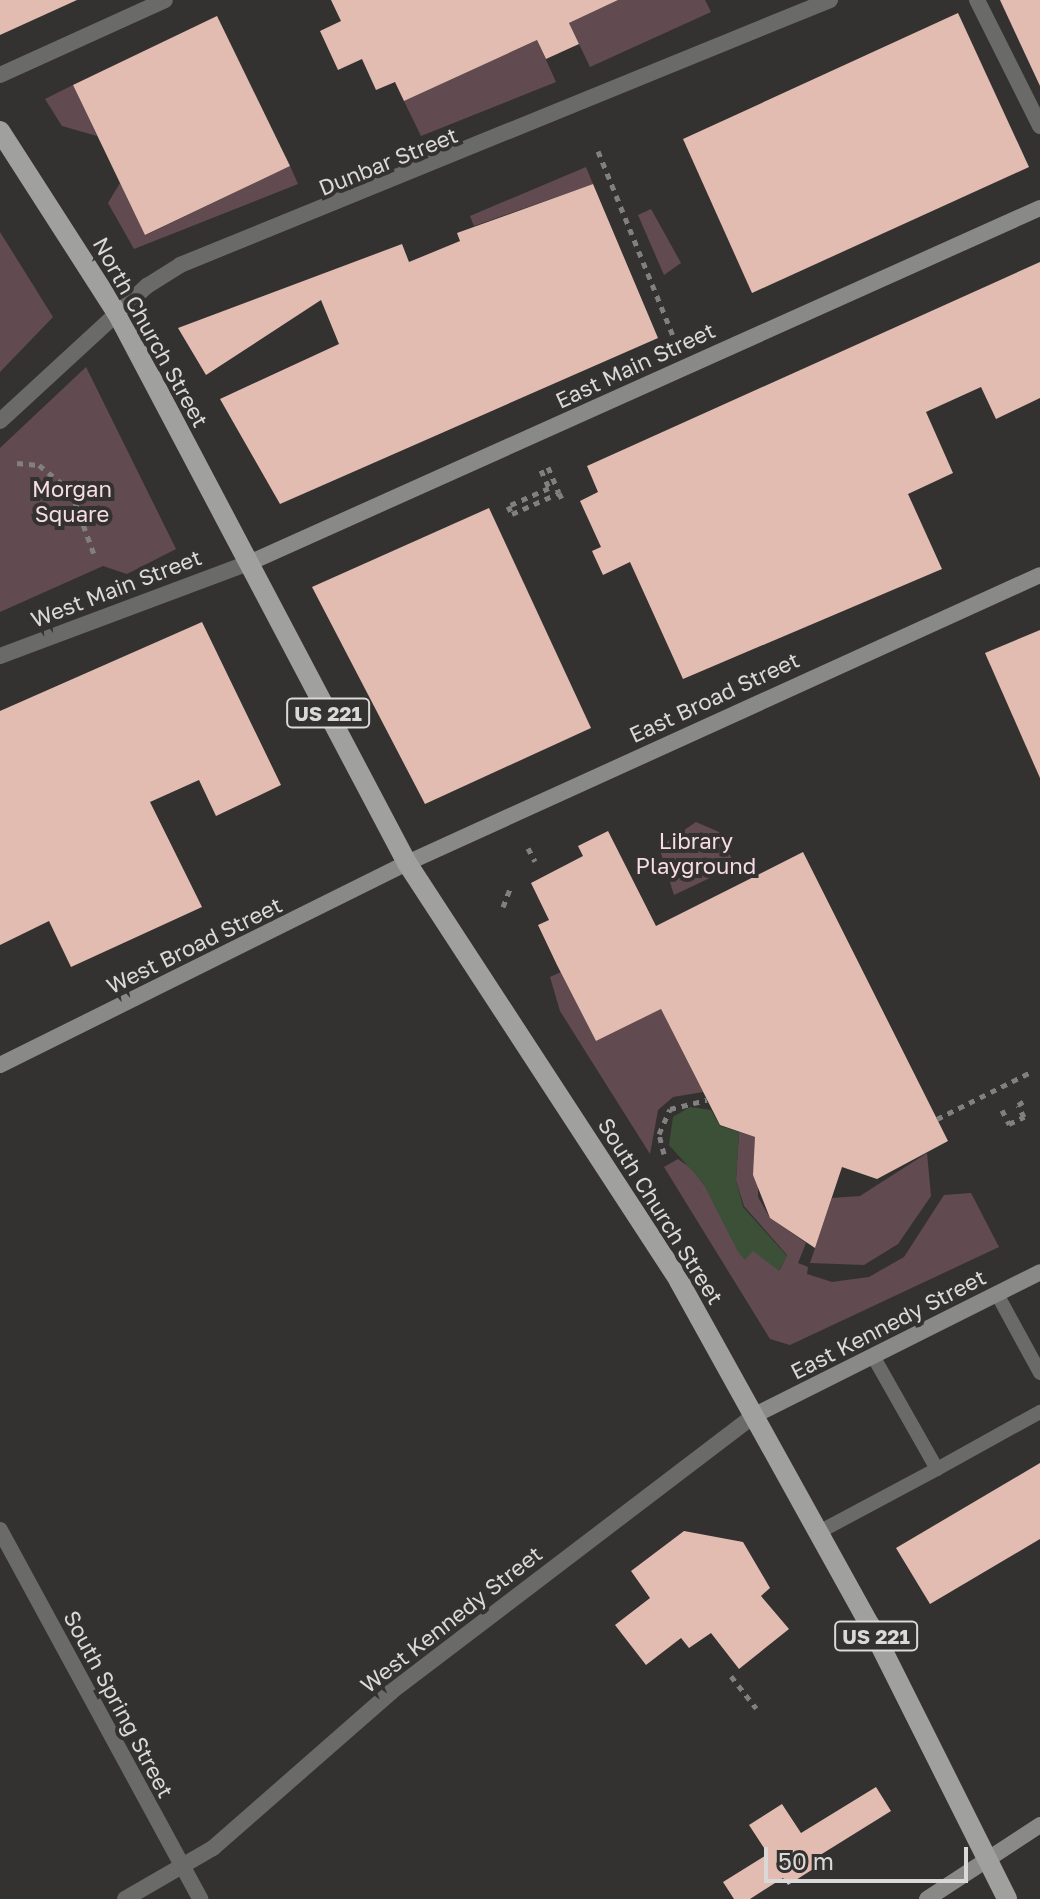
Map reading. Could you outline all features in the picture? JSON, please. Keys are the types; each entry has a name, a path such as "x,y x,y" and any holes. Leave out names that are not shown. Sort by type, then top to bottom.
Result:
{"main road":[{"name":"North Church Street","path":"0,131 117,313 249,563"},
{"name":"South Church Street","path":"249,563 407,863 679,1281 819,1532 1007,1899"}],"street":[{"path":"0,75 165,0"},
{"name":"Dunbar Street","path":"0,421 117,313 180,265 829,0"},
{"path":"977,0 1040,126"},
{"name":"East Main Street","path":"249,563 1040,208"},
{"name":"West Main Street","path":"0,656 249,563"},
{"name":"East Broad Street","path":"407,863 1040,575"},
{"name":"West Broad Street","path":"0,1065 407,863"},
{"name":"East Kennedy Street","path":"755,1415 1040,1272"},
{"name":"West Kennedy Street","path":"125,1899 213,1848 391,1692 755,1415"},
{"name":"South Spring Street","path":"0,1530 200,1899"},
{"path":"927,1899 1040,1825"}],"lane":[{"path":"997,1294 1040,1373"},
{"path":"873,1356 937,1469"},
{"path":"819,1532 1040,1412"}],"path":[{"path":"598,151 674,338"},
{"path":"17,463 39,465 71,491 95,557"},
{"path":"548,467 563,501"},
{"path":"541,470 549,488 508,506 512,514 559,493"},
{"path":"528,848 535,861"},
{"path":"503,907 510,889"},
{"path":"937,1119 1031,1072"},
{"path":"664,1154 659,1134 670,1109 707,1100"},
{"path":"1002,1110 1009,1124 1024,1117 1018,1105 1026,1100"},
{"path":"731,1676 756,1708"}],"green space":[{"path":"618,0 705,0 711,12 590,67 569,23"},
{"path":"537,40 556,82 421,136 404,101"},
{"path":"73,85 97,136 62,126 45,99"},
{"path":"290,166 298,184 134,249 108,203 120,183 146,235"},
{"path":"586,167 593,184 474,226 470,216"},
{"path":"651,209 681,263 664,275 638,215"},
{"path":"0,232 53,317 0,372"},
{"name":"Morgan Square","path":"86,367 176,549 127,574 103,566 0,612 0,448"},
{"name":"Library Playground","path":"696,822 719,832 735,866 674,895 659,847"},
{"path":"561,972 596,1041 661,1009 703,1092 673,1097 658,1110 650,1154 560,1011 550,977"},
{"path":"739,1132 758,1138 758,1197 770,1218 806,1243 798,1263 808,1267 807,1274 832,1282 869,1277 904,1257 944,1195 971,1193 999,1247 790,1345 770,1339 664,1167 678,1159 692,1169 753,1250 780,1270 787,1255 744,1206 736,1180"},
{"path":"927,1153 931,1196 898,1244 864,1265 810,1263 832,1198 860,1196"}],"shaded area":[{"path":"690,1107 711,1110 720,1126 739,1132 736,1180 743,1207 787,1256 779,1271 753,1251 745,1260 738,1252 703,1183 669,1145 673,1117"}],"building":[{"path":"0,0 77,0 0,35"},
{"path":"331,0 618,0 569,23 579,44 546,59 537,40 404,101 395,82 376,90 362,59 338,70 320,31 341,21"},
{"path":"1000,0 1040,0 1040,86"},
{"path":"958,13 1029,167 752,293 683,139"},
{"path":"217,16 290,166 145,235 73,85"},
{"path":"593,184 658,338 280,504 220,399 339,344 321,300 206,375 178,328 402,244 409,262 460,241 457,233"},
{"path":"1040,262 1040,398 996,419 981,387 926,412 953,473 908,494 942,569 683,679 630,562 603,575 592,551 601,547 580,501 598,492 587,466"},
{"path":"489,508 591,728 425,804 312,587"},
{"path":"202,622 281,785 216,816 199,780 150,802 202,907 71,967 49,921 0,945 0,711"},
{"path":"1040,630 1040,778 985,653"},
{"path":"608,831 656,926 803,852 948,1141 877,1179 842,1167 815,1248 770,1218 753,1175 755,1137 720,1125 661,1009 596,1041 557,965 538,925 549,920 531,883 583,856 578,846"},
{"path":"1040,1463 1040,1539 930,1604 896,1548"},
{"path":"684,1531 743,1542 770,1588 761,1596 789,1629 739,1669 711,1633 689,1648 681,1638 646,1665 615,1625 650,1598 631,1571"},
{"path":"876,1787 891,1811 817,1857 821,1864 788,1885 783,1878 750,1899 734,1899 723,1882 768,1854 749,1825 782,1804 801,1833"}]}
